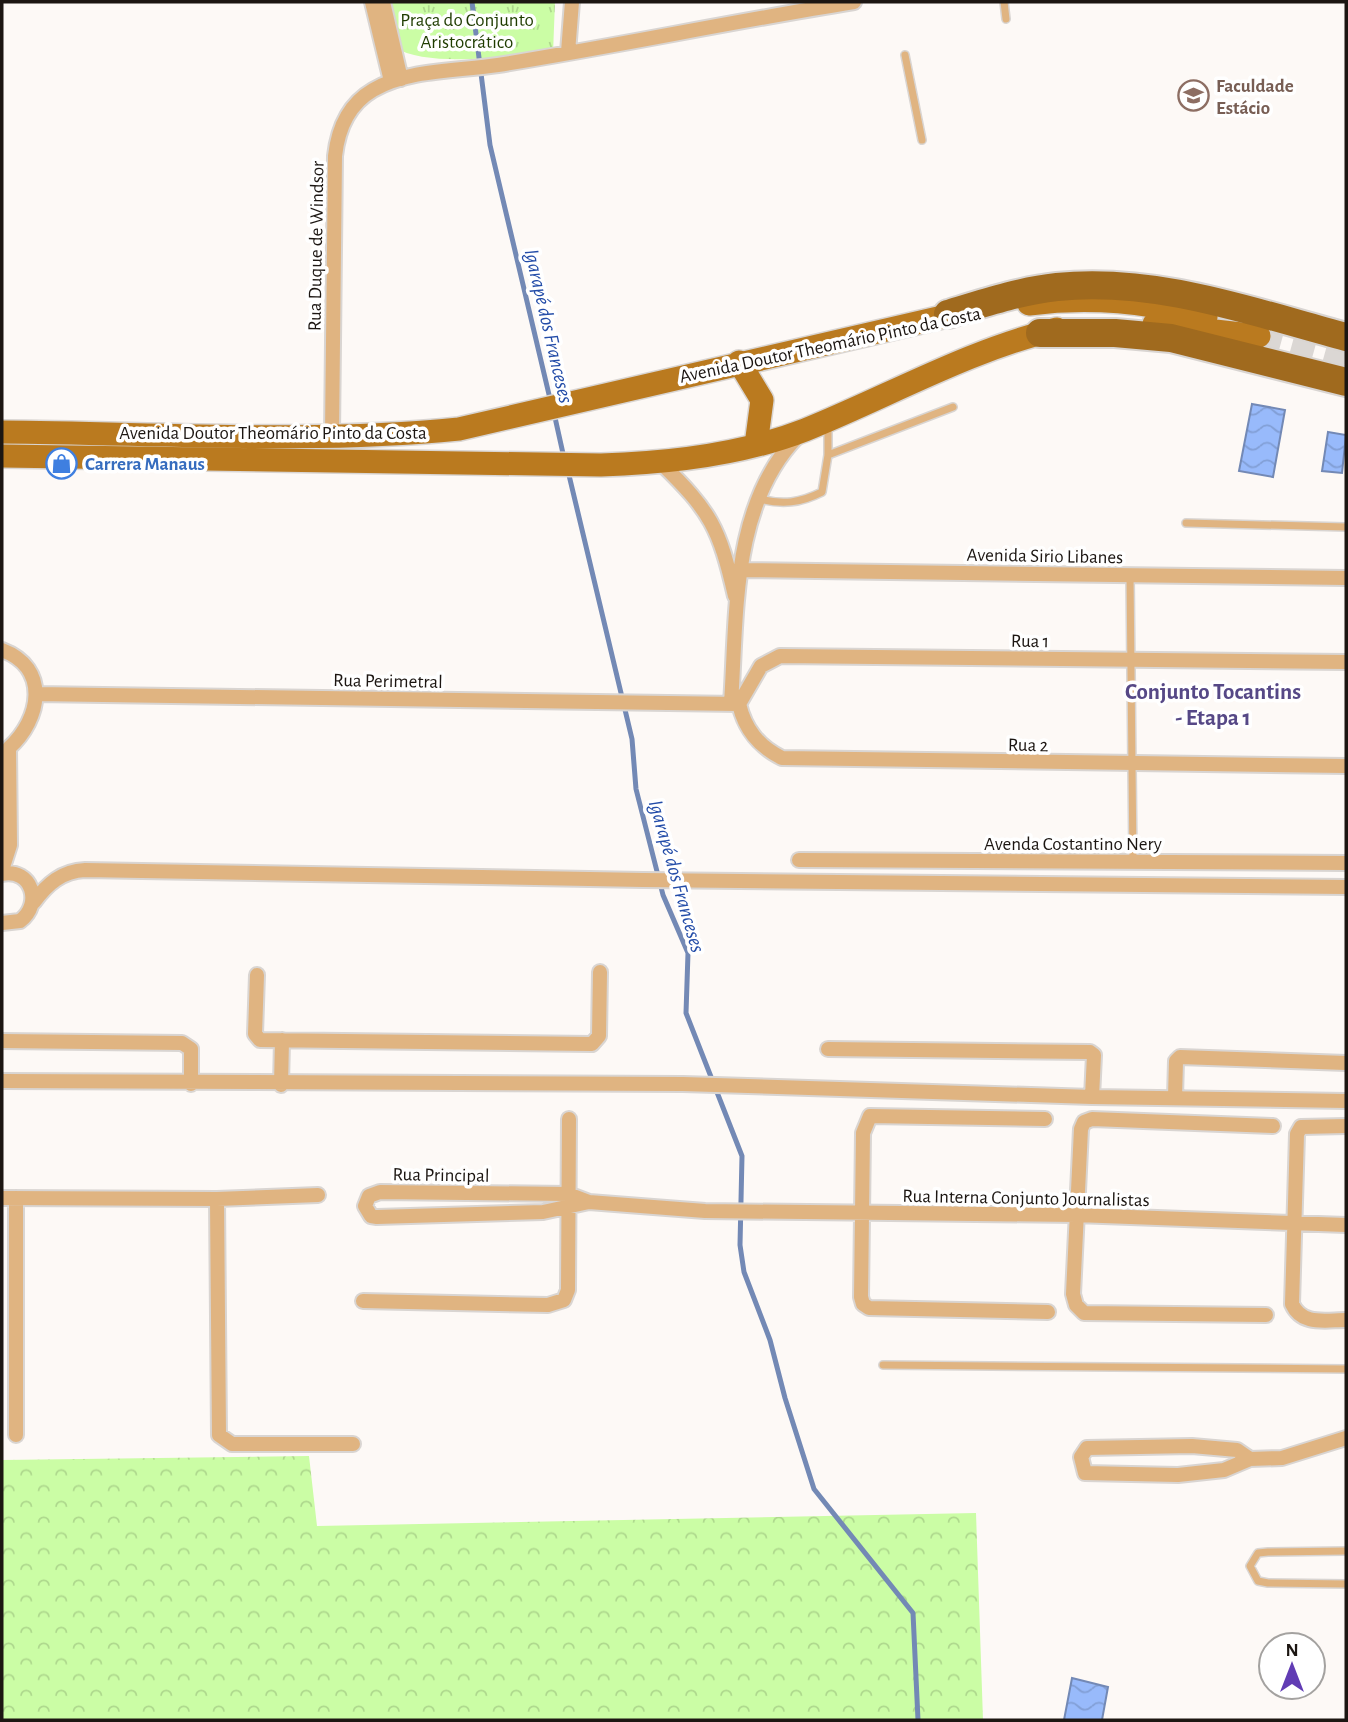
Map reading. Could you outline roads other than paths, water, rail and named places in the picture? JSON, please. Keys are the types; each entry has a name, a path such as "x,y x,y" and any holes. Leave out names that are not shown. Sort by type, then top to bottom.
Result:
{"highway":[{"path":"948,314 1017,294 1056,287 1136,286 1179,292 1346,337"},
{"path":"1040,333 1115,333 1171,338 1346,382"}],"main road":[{"name":"Avenida Doutor Theomário Pinto da Costa","path":"2,432 403,435 509,419 948,314 1046,302 1134,301 1210,318 1259,337 1128,321 1090,323 1040,333 990,350 804,430 756,445 661,463 601,465 2,456"},
{"path":"739,362 762,400 756,445"}],"street":[{"path":"372,2 396,80"},
{"path":"383,2 396,80"},
{"path":"568,52 572,2"},
{"name":"Rua Duque de Windsor","path":"332,435 336,143 353,107 374,90 396,80 498,65 821,4 854,2"},
{"path":"735,704 737,604 749,518 756,498 782,454 804,430"},
{"path":"661,463 705,509 718,530 737,604"},
{"name":"Avenida Sirio Libanes","path":"743,570 1346,578"},
{"path":"2,650 15,655 24,664 36,694 31,723 5,748 6,845 2,872 24,878 33,893 34,902"},
{"name":"Rua 1","path":"735,704 761,666 780,656 1346,663"},
{"name":"Rua Perimetral","path":"36,694 735,704"},
{"name":"Rua 2","path":"735,704 757,741 782,758 1346,766"},
{"name":"Avenda Costantino Nery","path":"799,860 1346,863"},
{"path":"2,936 32,909 43,889 61,876 85,870 697,881 1346,887"},
{"path":"2,923 20,921"},
{"path":"257,975 256,1037 282,1040 592,1044 599,1036 600,972"},
{"path":"281,1085 282,1040"},
{"path":"2,1041 182,1043 191,1049 191,1084"},
{"path":"828,1049 1090,1052 1094,1055 1092,1097"},
{"path":"1175,1097 1176,1061 1180,1057 1346,1063"},
{"path":"2,1082 281,1085 684,1084 1092,1097 1346,1101"},
{"path":"1045,1119 870,1116 863,1133 861,1297 863,1304 869,1308 1048,1312"},
{"path":"363,1301 548,1305 564,1300 568,1290 569,1119"},
{"path":"1266,1315 1084,1313 1076,1305 1073,1294 1081,1129 1084,1122 1092,1119 1273,1126"},
{"path":"1346,1126 1311,1125 1301,1127 1297,1134 1292,1304 1297,1315 1304,1320 1346,1320"},
{"name":"Rua Principal","path":"568,1201 543,1212 377,1217 371,1216 365,1206 369,1196 380,1192 589,1202 705,1211"},
{"path":"16,1435 9,1198 217,1199 318,1195"},
{"path":"217,1199 219,1436 232,1444 353,1444"},
{"name":"Rua Interna Conjunto Journalistas","path":"705,1211 1076,1215 1346,1225"},
{"path":"1250,1459 1237,1450 1192,1446 1087,1448 1081,1457 1082,1469 1090,1474 1189,1474 1224,1470 1250,1459 1282,1458 1346,1438"}],"lane":[{"path":"1004,2 1006,19"},
{"path":"905,55 922,140"},
{"path":"828,455 953,407"},
{"path":"756,498 780,504 805,500 822,492 828,455 828,419"},
{"path":"1186,523 1346,527"},
{"path":"1130,575 1133,862"},
{"path":"883,1365 1346,1369"},
{"path":"1346,1551 1258,1553 1250,1566 1258,1581 1268,1583 1346,1584"}],"water":[{"path":"1252,404 1285,410 1273,477 1239,471"},
{"path":"1328,432 1346,435 1342,473 1322,471"},
{"path":"1072,1678 1108,1687 1102,1720 1064,1720"}],"waterway":[{"name":"Igarapé dos Franceses","path":"472,2 490,145 551,403"},
{"name":"Igarapé dos Franceses","path":"554,413 564,458"},
{"name":"Igarapé dos Franceses","path":"568,471 632,739 636,789 663,895 688,953 686,1013 742,1156 740,1245 744,1272 770,1340 814,1489 913,1613 918,1720"}],"tunnel":[{"path":"1259,336 1346,360"}],"place":[{"name":"Faculdade Estácio","path":"1193,96"},
{"name":"Carrera Manaus","path":"62,463"}],"district":[{"name":"Conjunto Tocantins - Etapa 1","path":"1213,704"}],"park label":[{"name":"Praça do Conjunto Aristocrático","path":"467,30"}]}
